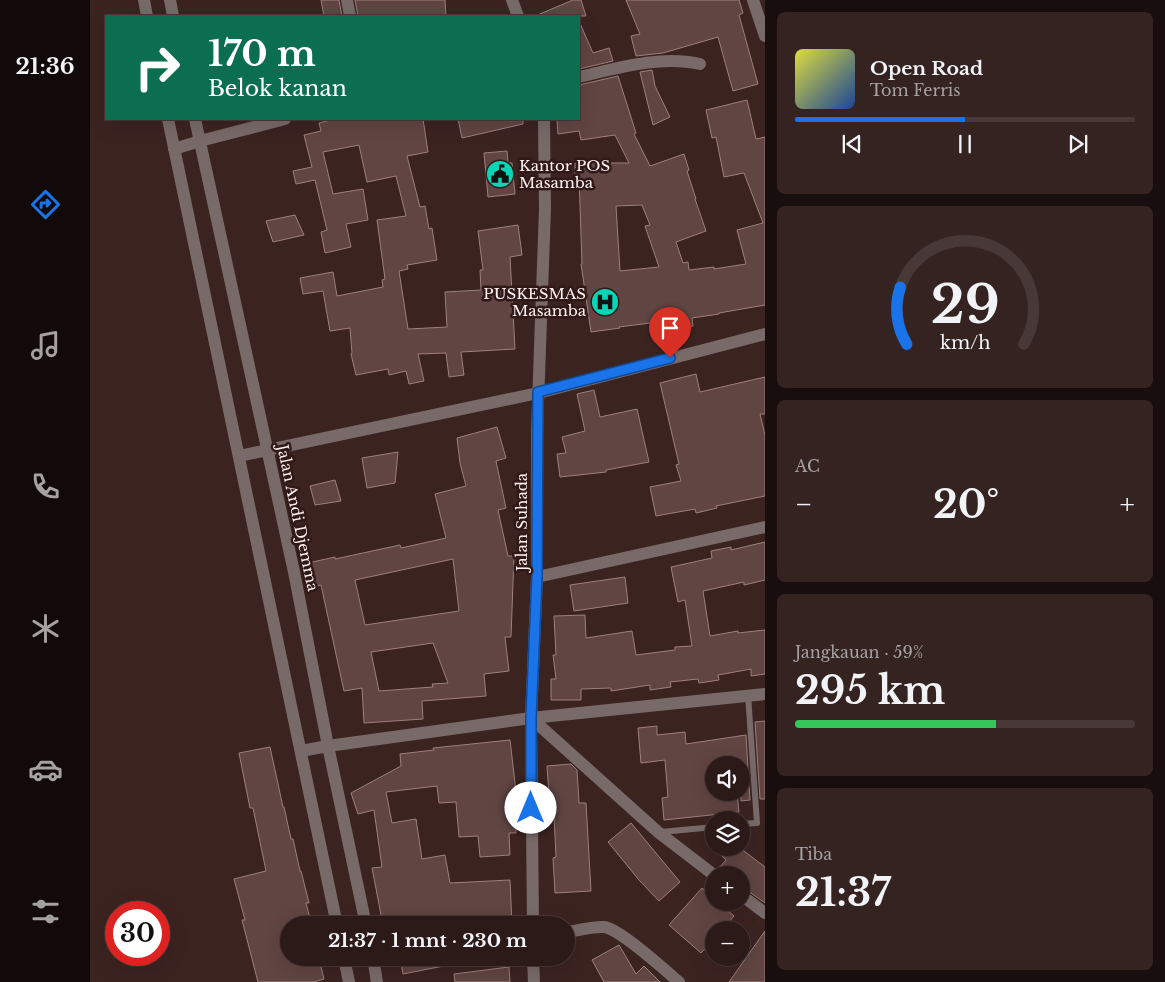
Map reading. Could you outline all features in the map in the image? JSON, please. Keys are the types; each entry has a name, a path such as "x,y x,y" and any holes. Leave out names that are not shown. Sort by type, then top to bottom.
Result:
{"street":[{"path":"144,0 147,15"},
{"path":"170,0 174,15"},
{"path":"347,0 350,15"},
{"path":"512,0 518,15"},
{"path":"753,0 765,36"},
{"path":"580,77 646,62 687,61 700,64"},
{"path":"168,120 335,916"},
{"name":"Jalan Andi Djemma","path":"195,120 294,572 364,916"},
{"path":"174,149 281,120"},
{"name":"Jalan Suhada","path":"533,916 531,718 537,577 538,392 544,209 544,120"},
{"path":"239,456 538,392 765,334"},
{"path":"537,577 765,528"},
{"path":"301,752 328,746 531,718 765,694"},
{"path":"531,718 658,832 705,868"},
{"path":"750,902 765,913"},
{"path":"575,931 595,927 607,927 616,931 678,982"},
{"path":"346,966 349,982"},
{"path":"375,966 378,982"},
{"path":"533,966 534,982"}],"lane":[{"path":"748,695 757,823 750,823"},
{"path":"658,832 705,828"}],"building":[{"path":"321,0 339,0 342,15 324,15"},
{"path":"355,0 445,0 446,15 358,15"},
{"path":"573,0 581,0 586,16 580,15 537,15"},
{"path":"626,0 739,0 743,13 739,15 758,84 733,91 718,37 663,53 636,56 631,36 640,34"},
{"path":"580,23 593,53 609,48 613,61 580,69"},
{"path":"652,70 655,86 670,117 653,125 640,72"},
{"path":"618,76 636,133 634,134 650,166 684,154 695,199 706,231 676,242 683,263 688,262 689,270 714,267 714,269 746,264 737,230 763,223 744,173 724,177 716,137 712,138 706,110 747,100 756,139 765,137 765,305 692,318 693,326 667,330 666,321 591,332 581,264 579,176 575,176 575,163 629,163 615,135 581,140 579,131 558,134 557,120 580,120 580,85","holes":["642,205 650,225 645,226 659,267 620,271 616,206"]},
{"path":"331,120 423,120 428,152 407,156 420,207 425,206 429,229 432,228 437,260 407,265 408,269 399,271 408,329 447,327 445,292 481,290 480,270 483,270 478,231 518,225 522,255 510,257 515,349 461,352 464,375 449,377 446,353 418,354 424,381 409,384 406,371 389,375 388,369 356,375 351,354 350,328 330,331 323,291 303,294 300,278 333,272 337,296 383,287 382,280 385,279 377,220 406,216 396,176 367,182 359,145 323,152 333,194 363,189 368,220 346,224 351,247 325,253 321,232 327,230 315,180 296,184 293,171 312,167 304,135 321,131 319,123"},
{"path":"458,120 523,120 523,124 462,138"},
{"name":"Kantor POS Masamba","path":"507,151 508,163 512,163 515,194 488,197 484,153"},
{"path":"295,215 304,235 273,242 266,221"},
{"path":"696,374 700,392 765,377 765,414 760,414 765,435 765,496 716,506 717,508 696,513 695,509 656,516 650,487 681,481 676,465 679,464 660,383"},
{"path":"594,390 600,417 637,409 649,462 606,470 606,472 560,477 557,454 566,453 562,437 585,431 577,394"},
{"path":"497,427 506,458 496,461 506,508 498,510 508,556 514,556 511,637 505,637 509,671 484,674 486,696 422,701 423,719 364,723 362,688 344,691 321,585 314,587 308,563 400,545 401,548 446,538 435,494 466,486 460,463 457,438","holes":["453,559 459,611 365,625 355,580","433,643 448,683 432,684 433,687 379,691 371,652"]},
{"path":"398,452 395,483 367,488 362,458"},
{"path":"335,480 341,501 315,505 310,486"},
{"path":"765,542 765,580 744,585 744,582 703,591 710,636 738,631 738,633 765,630 765,674 751,676 751,669 718,675 719,680 699,683 698,679 670,682 671,687 650,690 650,685 611,691 611,688 581,689 581,700 551,700 551,679 556,679 553,655 556,655 554,616 585,615 586,638 632,631 636,655 675,650 675,647 692,646 685,600 678,602 671,567 712,558 711,551 731,547 731,550"},
{"path":"625,577 628,603 574,611 570,585"},
{"path":"765,721 765,799 760,799 755,722"},
{"path":"657,726 657,735 685,732 686,744 746,735 747,756 705,756 705,801 738,801 739,811 705,811 705,816 664,820 662,798 668,797 665,760 641,763 638,728"},
{"path":"510,740 517,800 514,800 516,833 509,833 510,855 480,857 478,836 459,837 456,802 439,803 437,786 386,792 392,823 416,819 422,859 445,855 450,883 510,880 512,916 381,916 372,868 382,867 374,810 358,814 351,793 401,766 400,754 434,750 433,748"},
{"path":"270,747 291,839 293,839 309,903 306,903 309,916 280,916 280,966 321,966 324,979 314,982 258,982 242,920 245,920 234,879 266,871 253,808 250,808 239,753"},
{"path":"571,764 577,770 579,803 586,803 591,891 555,893 553,858 556,857 553,794 549,794 547,766"},
{"path":"631,823 680,882 659,901 608,842"},
{"path":"722,856 750,856 765,867 765,903 750,892 750,866 721,866 726,860"},
{"path":"702,888 705,890 705,911 728,911 734,916 730,921 705,921 705,949 701,953 669,925"},
{"path":"765,931 765,982 729,982 740,966 750,966 750,952"},
{"path":"619,945 636,974 644,966 660,982 604,982 592,960"},
{"path":"402,966 444,966 403,974"},
{"path":"509,967 510,982 455,982 454,974"}],"place":[{"name":"Kantor POS Masamba","path":"500,174"},
{"name":"PUSKESMAS Masamba","path":"605,302"}],"route":[{"path":"531,808 531,718 537,577 538,392 670,358"}]}
